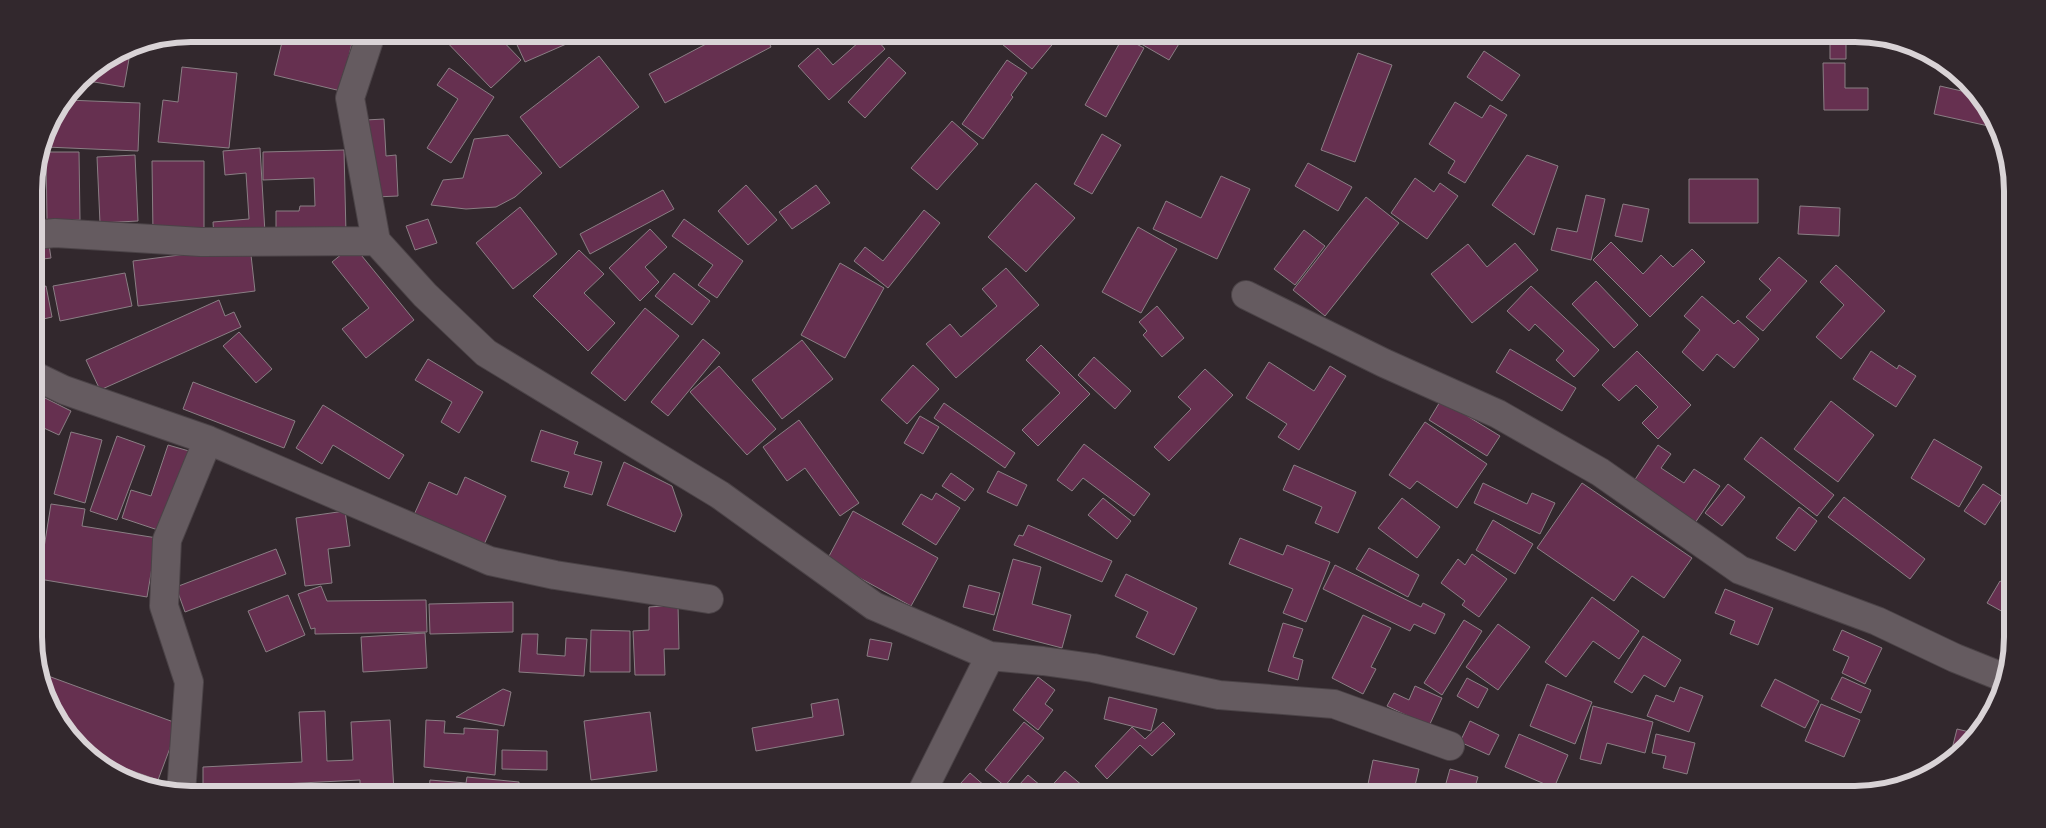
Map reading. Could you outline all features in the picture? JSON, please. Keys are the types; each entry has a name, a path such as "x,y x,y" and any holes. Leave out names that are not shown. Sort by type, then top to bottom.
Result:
{"street":[{"path":"368,43 350,98 376,241 425,295 486,353 720,495 874,606 990,656 1093,668 1219,695 1334,704 1450,746"},
{"path":"43,234 55,233 201,242 376,241"},
{"path":"1246,295 1384,363 1498,414 1600,472 1740,570 1877,621 1955,658 1998,675"},
{"path":"43,380 64,390 208,440 490,560 555,575 709,599"},
{"path":"182,785 189,682 164,606 167,540 208,440"},
{"path":"925,786 990,656"}],"building":[{"path":"1054,42 1032,69 1002,44 1003,43"},
{"path":"1120,42 1133,42 1144,48 1106,117 1085,105"},
{"path":"1139,42 1180,42 1169,60"},
{"path":"1830,42 1846,42 1846,59 1830,59"},
{"path":"282,43 352,43 341,91 274,75"},
{"path":"448,43 504,43 521,60 491,88"},
{"path":"516,43 569,43 525,62"},
{"path":"708,43 769,43 771,47 665,103 649,74"},
{"path":"858,43 879,43 885,49 829,100 798,66 818,48 833,65"},
{"path":"1484,51 1520,75 1502,101 1467,77"},
{"path":"1358,53 1392,65 1355,162 1321,150"},
{"path":"599,56 639,107 560,168 520,117"},
{"path":"889,57 906,73 865,118 848,102"},
{"path":"125,58 129,59 124,87 91,82"},
{"path":"1007,60 1027,73 1011,95 1013,97 983,139 962,124"},
{"path":"1823,63 1845,63 1845,88 1868,88 1868,110 1824,110"},
{"path":"182,67 237,73 229,148 158,142 163,100 178,102"},
{"path":"449,68 494,97 451,163 427,148 458,99 437,85"},
{"path":"1940,86 1965,92 1984,117 1988,126 1934,114"},
{"path":"74,100 140,103 138,151 50,147 62,117"},
{"path":"1455,102 1482,118 1490,105 1507,115 1465,183 1448,173 1455,161 1429,144"},
{"path":"384,119 386,156 396,155 398,196 375,197 366,120"},
{"path":"952,121 978,144 937,190 911,168"},
{"path":"1102,134 1121,145 1092,194 1074,184"},
{"path":"508,135 542,173 515,197 496,207 466,209 431,205 443,180 463,178 474,139"},
{"path":"260,148 265,233 214,237 213,222 249,219 246,173 225,175 223,151"},
{"path":"344,150 346,234 276,235 276,211 299,211 300,206 315,206 314,178 263,180 263,152"},
{"path":"48,152 79,152 80,220 47,220 46,159"},
{"path":"135,155 138,221 100,223 97,157"},
{"path":"1527,155 1558,166 1534,235 1492,205"},
{"path":"152,161 204,161 204,235 153,235"},
{"path":"1308,163 1352,187 1338,211 1295,186"},
{"path":"1221,176 1250,189 1217,259 1153,229 1166,201 1201,218"},
{"path":"1415,178 1434,192 1440,183 1458,196 1427,239 1391,213"},
{"path":"1689,179 1758,179 1758,223 1689,223"},
{"path":"1036,183 1075,218 1026,272 988,237"},
{"path":"746,185 777,220 748,245 718,211"},
{"path":"816,185 830,203 792,229 779,212"},
{"path":"663,190 674,209 590,254 580,234"},
{"path":"1586,195 1605,199 1591,260 1551,250 1557,228 1577,232"},
{"path":"1366,197 1399,223 1325,316 1293,290"},
{"path":"1623,204 1649,209 1642,242 1615,236"},
{"path":"1800,206 1840,208 1839,236 1798,234"},
{"path":"520,207 557,254 513,289 476,243"},
{"path":"924,210 940,223 888,288 854,261 865,247 883,261"},
{"path":"428,219 437,243 415,250 406,226"},
{"path":"684,219 743,261 717,298 698,285 713,265 672,236"},
{"path":"1138,227 1177,249 1141,313 1102,292"},
{"path":"650,229 667,247 645,267 659,282 640,301 609,268"},
{"path":"1304,230 1325,246 1295,285 1274,269"},
{"path":"48,238 51,258 43,259 43,239"},
{"path":"1611,242 1643,274 1661,255 1673,267 1692,249 1705,262 1650,317 1593,260"},
{"path":"1515,243 1538,270 1472,323 1431,274 1468,244 1487,267"},
{"path":"353,245 414,320 366,358 342,329 369,308 332,262"},
{"path":"250,246 255,291 138,306 133,261"},
{"path":"579,250 604,274 584,293 615,323 588,351 533,296"},
{"path":"1779,257 1807,281 1763,331 1746,317 1771,290 1759,279"},
{"path":"840,263 884,288 845,358 801,335"},
{"path":"1836,265 1885,311 1841,359 1816,337 1844,305 1820,282"},
{"path":"1006,268 1039,305 956,378 926,344 950,324 961,337 997,306 982,289"},
{"path":"125,273 132,306 60,321 53,286"},
{"path":"674,273 710,301 692,325 655,296"},
{"path":"1596,281 1638,325 1614,348 1572,304"},
{"path":"46,286 52,317 43,319 43,287"},
{"path":"1531,286 1599,350 1574,377 1556,360 1564,351 1535,324 1529,331 1507,311"},
{"path":"1702,296 1734,324 1738,320 1759,339 1734,368 1717,354 1703,371 1682,352 1700,330 1684,316"},
{"path":"219,300 225,316 234,312 241,327 100,390 86,360"},
{"path":"1157,306 1184,338 1162,357 1143,335 1147,331 1139,322"},
{"path":"645,308 679,336 625,401 591,373"},
{"path":"239,332 272,369 256,383 223,346"},
{"path":"703,339 720,353 668,416 651,402"},
{"path":"802,340 833,379 782,419 752,380"},
{"path":"1041,345 1090,394 1038,446 1022,430 1060,393 1026,360"},
{"path":"1510,349 1576,388 1562,411 1496,372"},
{"path":"1637,351 1691,405 1658,439 1642,423 1658,407 1636,385 1619,401 1602,385"},
{"path":"1871,351 1897,369 1899,365 1916,376 1896,407 1853,379"},
{"path":"1094,357 1131,391 1115,409 1078,375"},
{"path":"428,359 483,392 459,433 441,422 452,402 415,380"},
{"path":"1269,362 1314,391 1330,366 1346,376 1299,450 1278,437 1287,424 1246,398"},
{"path":"913,365 939,389 907,424 881,400"},
{"path":"719,366 776,429 747,455 690,392"},
{"path":"1205,369 1233,395 1169,461 1154,447 1191,409 1178,397"},
{"path":"193,382 295,421 284,448 183,409"},
{"path":"43,397 71,411 59,435 42,427"},
{"path":"1441,400 1500,436 1487,456 1429,420"},
{"path":"1831,401 1874,435 1838,482 1794,449"},
{"path":"944,403 1015,453 1005,468 934,418"},
{"path":"323,405 404,455 389,479 333,445 322,464 296,448"},
{"path":"920,416 939,427 923,454 904,443"},
{"path":"799,420 859,503 840,516 805,468 787,481 763,447"},
{"path":"1425,422 1487,464 1457,508 1417,481 1410,489 1389,475"},
{"path":"541,430 578,442 574,454 602,462 592,495 564,487 569,472 531,461"},
{"path":"71,432 102,440 85,503 54,494"},
{"path":"117,436 145,446 117,520 90,511"},
{"path":"1761,437 1834,495 1817,516 1744,459"},
{"path":"1934,439 1982,467 1959,507 1911,478"},
{"path":"1084,444 1150,494 1134,516 1083,478 1072,491 1057,480"},
{"path":"168,445 189,451 164,532 122,518 131,490 151,496"},
{"path":"1658,445 1671,454 1661,468 1684,483 1694,469 1720,486 1695,523 1634,481"},
{"path":"624,462 672,486 682,515 675,532 607,505"},
{"path":"1294,465 1356,492 1338,533 1315,523 1322,507 1283,490"},
{"path":"998,471 1027,485 1017,506 987,492"},
{"path":"951,473 974,489 965,501 942,486"},
{"path":"465,477 506,496 482,549 413,517 429,482 457,495"},
{"path":"1483,483 1527,504 1532,493 1555,503 1540,534 1474,503"},
{"path":"1582,483 1692,558 1664,598 1632,576 1614,601 1537,548"},
{"path":"1728,484 1745,497 1722,526 1705,513"},
{"path":"1983,484 2003,497 1985,525 1964,511"},
{"path":"936,493 960,508 936,545 902,524 921,494 932,500"},
{"path":"1844,497 1925,559 1910,579 1828,517"},
{"path":"1103,498 1131,521 1117,539 1088,515"},
{"path":"1402,498 1440,527 1417,558 1378,528"},
{"path":"51,504 85,509 82,526 157,538 147,597 42,580 42,559"},
{"path":"1799,507 1817,521 1795,551 1776,538"},
{"path":"345,511 350,546 328,549 332,583 305,586 296,518"},
{"path":"853,511 938,558 911,606 827,560"},
{"path":"1493,520 1533,544 1515,574 1476,550"},
{"path":"1028,525 1112,561 1102,582 1014,545 1019,535 1023,536"},
{"path":"1240,538 1283,555 1287,545 1330,562 1306,622 1283,613 1293,589 1229,564"},
{"path":"1369,548 1419,575 1408,597 1356,569"},
{"path":"276,549 286,574 185,612 176,587"},
{"path":"1472,554 1507,579 1479,617 1462,605 1465,601 1441,583 1458,559 1465,565"},
{"path":"1013,559 1041,567 1032,604 1071,615 1062,648 993,630"},
{"path":"1335,565 1421,607 1423,603 1445,614 1435,634 1414,624 1410,631 1323,589"},
{"path":"1126,574 1197,608 1174,655 1136,637 1148,612 1115,596"},
{"path":"2000,581 2004,583 2004,613 1987,603"},
{"path":"969,585 1000,593 994,615 963,607"},
{"path":"321,586 327,601 426,600 427,632 315,634 315,628 311,629 298,594"},
{"path":"1725,589 1773,608 1758,645 1730,634 1735,621 1715,613"},
{"path":"288,595 305,635 266,652 248,611"},
{"path":"1592,597 1639,631 1619,659 1593,641 1566,677 1545,662"},
{"path":"513,602 513,632 430,634 429,604"},
{"path":"678,605 679,649 664,649 665,675 635,675 633,631 649,630 649,607"},
{"path":"1363,615 1391,628 1371,667 1376,669 1363,694 1332,678"},
{"path":"1464,620 1482,631 1442,695 1424,683"},
{"path":"1283,623 1303,629 1293,657 1303,660 1298,680 1268,671"},
{"path":"1498,624 1530,647 1498,690 1466,667"},
{"path":"591,630 630,631 630,672 590,672"},
{"path":"1842,630 1882,648 1865,684 1842,673 1849,657 1833,650"},
{"path":"425,633 427,668 363,672 361,637"},
{"path":"522,634 538,634 537,654 565,656 566,638 587,639 584,676 519,672"},
{"path":"1643,636 1681,660 1665,687 1644,675 1632,693 1614,682"},
{"path":"870,639 892,643 888,660 867,656"},
{"path":"48,676 179,724 158,780 119,766 93,749 79,735 58,703"},
{"path":"1038,677 1055,690 1045,704 1053,710 1038,730 1013,710"},
{"path":"1842,677 1871,690 1861,713 1831,699"},
{"path":"1467,678 1488,689 1478,708 1457,696"},
{"path":"1775,679 1819,701 1805,728 1761,706"},
{"path":"1547,684 1592,702 1575,744 1530,726"},
{"path":"1415,686 1442,698 1429,726 1387,706 1394,693 1409,700"},
{"path":"1680,687 1703,696 1689,732 1647,716 1656,695 1674,702"},
{"path":"503,689 511,692 504,726 456,717"},
{"path":"1109,697 1157,709 1151,731 1104,719"},
{"path":"838,699 844,735 756,751 752,728 813,717 811,704"},
{"path":"1821,704 1860,720 1844,757 1805,741"},
{"path":"1593,706 1653,722 1645,753 1607,743 1601,764 1580,759"},
{"path":"325,711 327,761 353,760 351,722 390,720 394,786 360,786 360,780 203,786 203,767 302,762 299,712"},
{"path":"650,712 657,771 591,780 584,721"},
{"path":"426,720 445,721 444,733 464,734 464,728 498,730 495,775 424,767"},
{"path":"1470,721 1499,735 1489,755 1460,742"},
{"path":"1024,722 1044,738 1005,786 985,770"},
{"path":"1163,722 1175,734 1152,756 1140,745 1107,779 1095,766 1132,727 1145,739"},
{"path":"1957,729 1969,732 1960,742 1952,749"},
{"path":"1519,734 1568,755 1555,785 1547,785 1505,767"},
{"path":"1656,734 1695,743 1687,774 1663,768 1666,756 1652,753"},
{"path":"502,750 547,751 547,770 502,769"},
{"path":"1373,760 1419,769 1415,785 1368,785"},
{"path":"1450,769 1478,777 1476,785 1445,785"},
{"path":"1065,771 1082,785 1052,785"},
{"path":"970,773 984,786 959,786"},
{"path":"1028,775 1040,785 1019,786"},
{"path":"467,777 519,782 519,786 429,786 430,780 466,783"}]}
